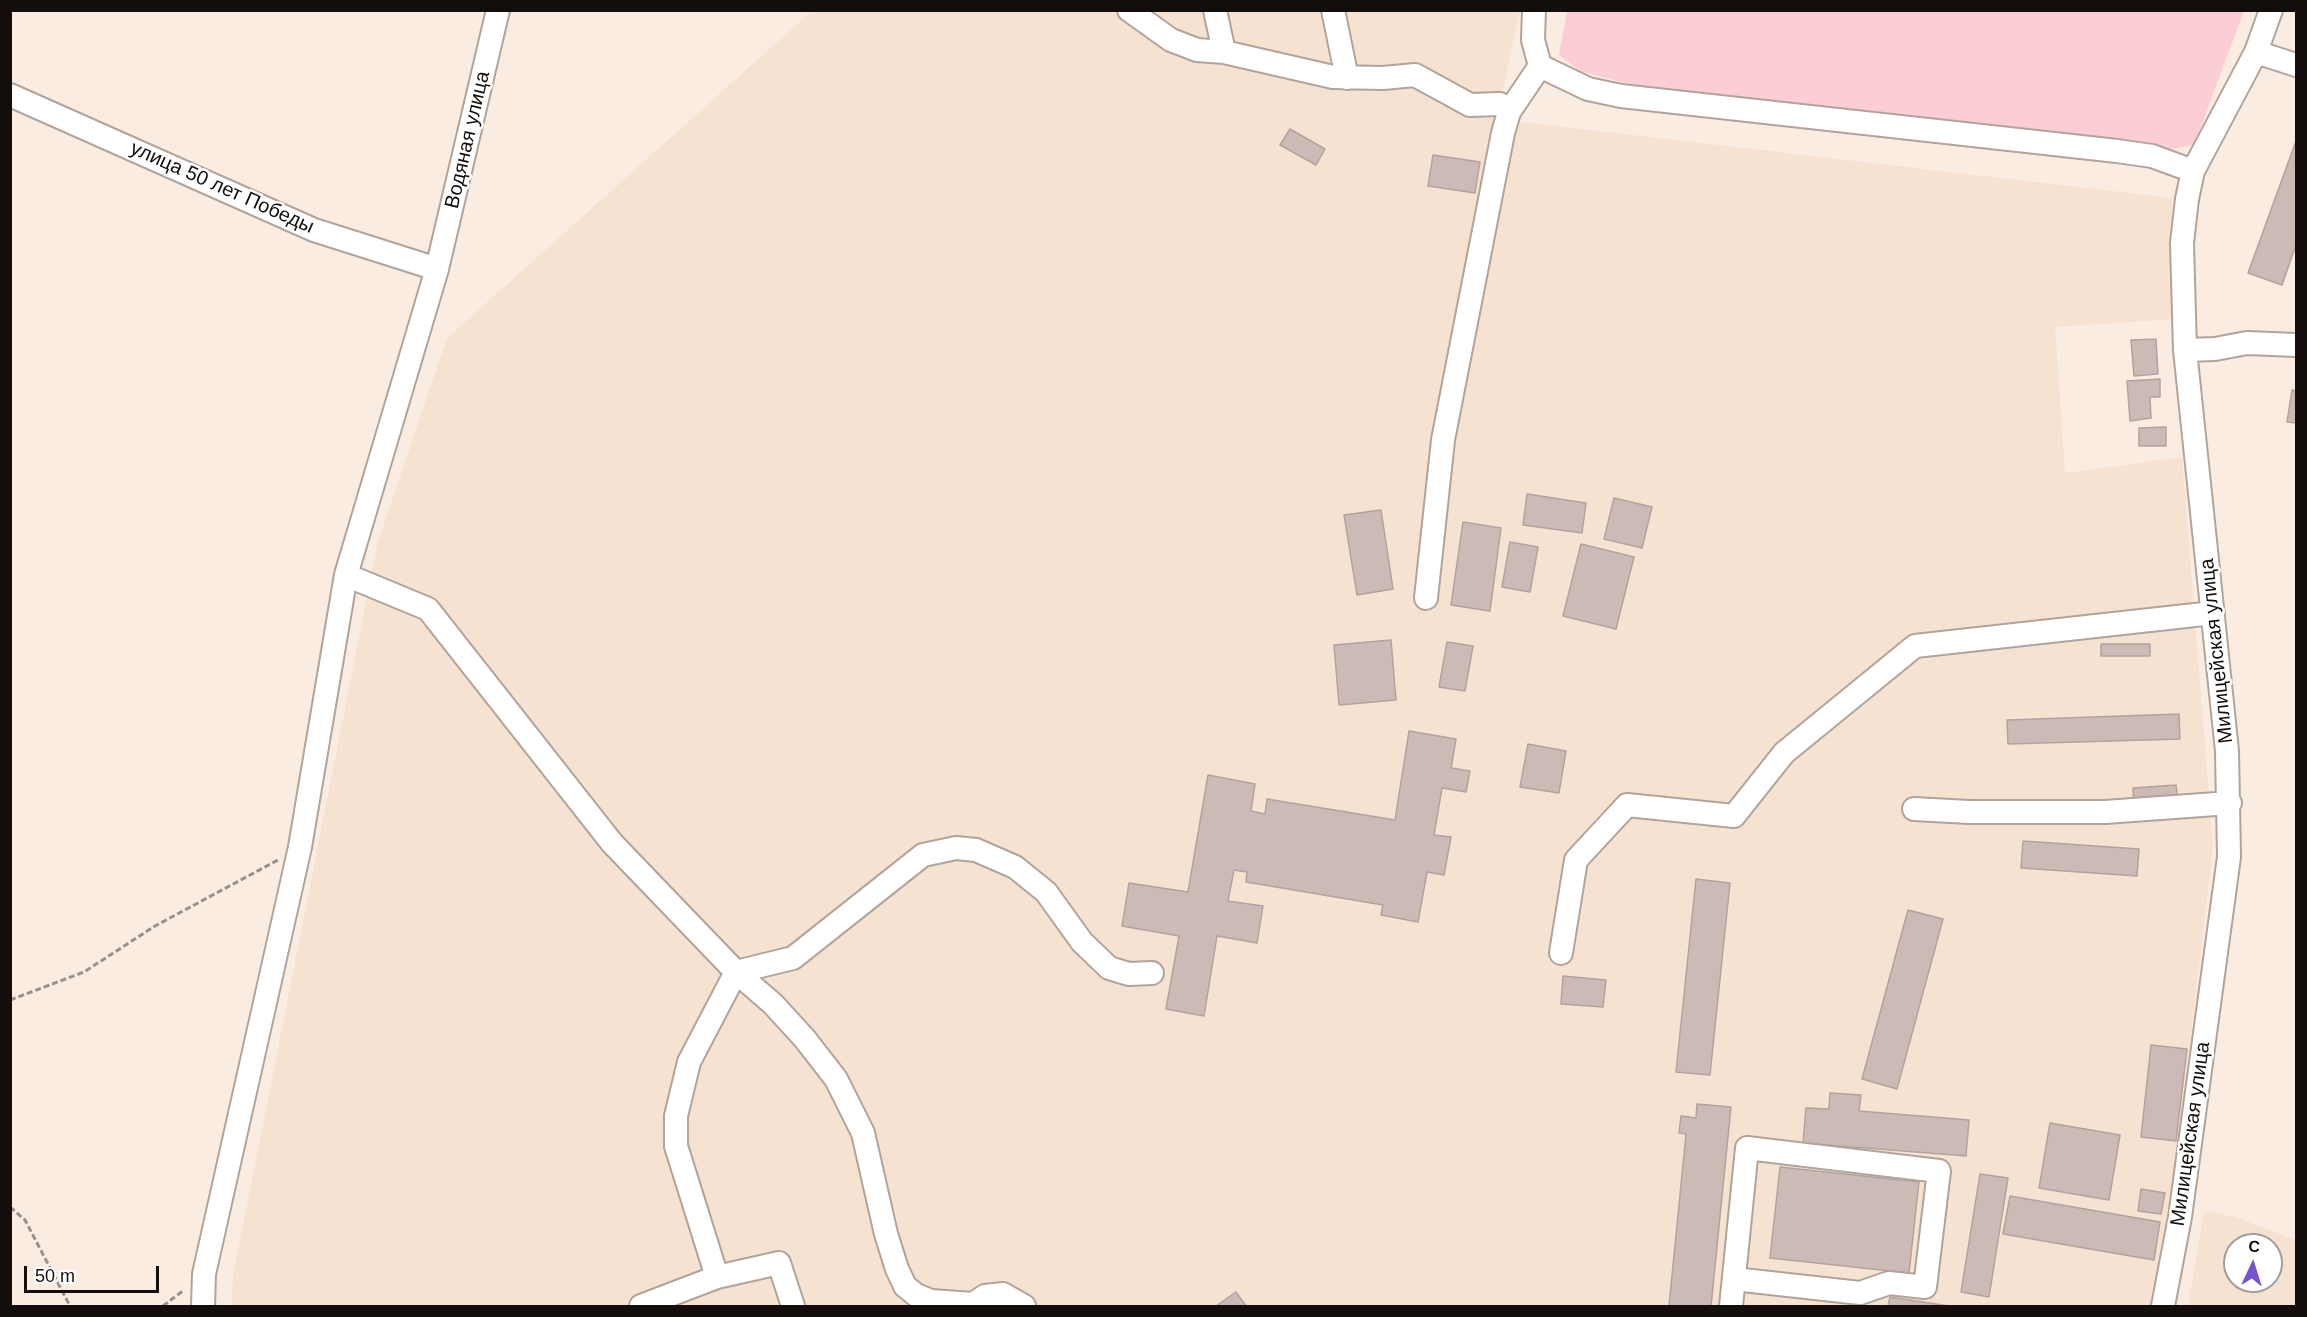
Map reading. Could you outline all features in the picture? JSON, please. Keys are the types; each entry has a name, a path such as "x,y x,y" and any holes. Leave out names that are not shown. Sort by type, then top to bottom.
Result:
{"street":[{"name":"Водяная улица","path":"202,1306 204,1274 300,847 346,575 437,269 498,10"},
{"path":"1129,10 1171,40 1197,50 1224,52 1322,75 1347,78 1415,75 1470,105 1500,104"},
{"path":"1215,10 1224,52"},
{"path":"1333,10 1347,78"},
{"path":"1426,598 1443,440 1503,133 1509,112 1540,66 1533,40 1534,10"},
{"name":"Милицейская улица","path":"2163,1306 2180,1217 2222,919 2229,857 2230,803 2228,751 2185,350 2182,243 2193,171 2256,52 2271,10"},
{"path":"2256,52 2296,65"},
{"path":"1540,66 1588,89 1621,96 2117,151 2152,156 2193,171"},
{"name":"улица 50 лет Победы","path":"10,95 314,230 437,269"},
{"path":"2185,350 2216,349 2247,344 2296,345"},
{"path":"346,575 428,609 612,843 736,972 773,1004 805,1039 836,1079 863,1133 886,1234 905,1286 916,1295 931,1301 973,1304 985,1296 1003,1294 1024,1306"},
{"path":"1561,953 1576,860 1627,805 1734,816 1784,753 1915,646 2213,613"},
{"path":"1914,809 1968,812 2105,812 2230,803"},
{"path":"717,1277 676,1146 676,1116 689,1062 736,972 793,958 923,855 956,848 976,850 1016,867 1046,892 1082,942 1109,968 1128,974 1152,973"},
{"path":"1731,1306 1747,1148 1939,1171 1925,1287 1889,1282 1860,1293 1734,1279"},
{"path":"641,1306 717,1277 779,1263 792,1306"}],"path":[{"path":"10,1000 84,972 155,926 300,847"},
{"path":"10,1207 25,1221 70,1306"}],"shaded area":[{"path":"812,11 1520,11 1496,119 2172,198 2175,319 2055,327 2065,473 2182,457 2213,847 2175,1169 2150,1306 232,1306 233,1276 378,542 447,338"},
{"path":"1567,11 2244,11 2194,145 2160,151 1643,88 1580,71 1559,55"},
{"path":"2204,1211 2235,1217 2277,1233 2223,1233 2223,1293 2283,1293 2283,1235 2296,1240 2296,1306 2188,1306"}],"building":[{"path":"1290,129 1325,149 1316,165 1280,145"},
{"path":"2296,141 2296,245 2282,285 2248,273"},
{"path":"1433,155 1480,162 1475,193 1428,186"},
{"path":"2156,339 2158,374 2134,376 2131,340"},
{"path":"2160,379 2160,397 2150,397 2151,418 2130,421 2127,381"},
{"path":"2292,390 2296,391 2296,423 2287,422"},
{"path":"2166,427 2166,446 2139,446 2139,428"},
{"path":"1527,494 1586,503 1582,533 1523,525"},
{"path":"1614,498 1652,507 1642,548 1604,539"},
{"path":"1381,510 1393,589 1357,595 1344,515"},
{"path":"1463,522 1501,528 1490,611 1451,605"},
{"path":"1510,542 1538,547 1530,592 1502,587"},
{"path":"1581,544 1634,557 1616,629 1563,616"},
{"path":"1391,640 1396,700 1339,705 1334,645"},
{"path":"1447,642 1473,646 1465,691 1439,687"},
{"path":"2101,644 2150,644 2150,656 2101,656"},
{"path":"2179,714 2180,739 2008,744 2007,720"},
{"path":"1409,731 1456,739 1451,768 1470,771 1466,792 1442,788 1434,835 1451,837 1444,875 1427,872 1418,922 1381,915 1383,905 1246,882 1247,872 1234,870 1228,901 1263,906 1257,943 1217,936 1204,1016 1166,1009 1179,936 1122,926 1129,883 1188,892 1208,775 1255,784 1251,811 1265,814 1267,799 1395,820"},
{"path":"1528,744 1566,751 1559,793 1520,787"},
{"path":"2176,785 2178,800 2134,804 2133,788"},
{"path":"2023,841 2139,849 2137,876 2021,868"},
{"path":"1696,879 1730,883 1710,1075 1676,1072"},
{"path":"1908,910 1943,919 1897,1089 1862,1079"},
{"path":"1563,976 1606,980 1603,1007 1561,1004"},
{"path":"2151,1045 2187,1049 2176,1141 2141,1137"},
{"path":"1830,1093 1861,1095 1859,1111 1969,1120 1966,1156 1803,1143 1806,1108 1829,1109"},
{"path":"1697,1104 1731,1107 1711,1306 1669,1306 1686,1134 1679,1133 1681,1116 1696,1118"},
{"path":"2050,1123 2120,1135 2109,1200 2039,1188"},
{"path":"1780,1167 1919,1182 1909,1273 1770,1258"},
{"path":"1980,1174 2008,1178 1989,1297 1961,1292"},
{"path":"2141,1189 2165,1193 2161,1214 2138,1211"},
{"path":"2010,1196 2160,1222 2154,1260 2003,1234"},
{"path":"1236,1292 1246,1306 1216,1306"},
{"path":"1890,1297 1949,1306 1888,1306"}]}
